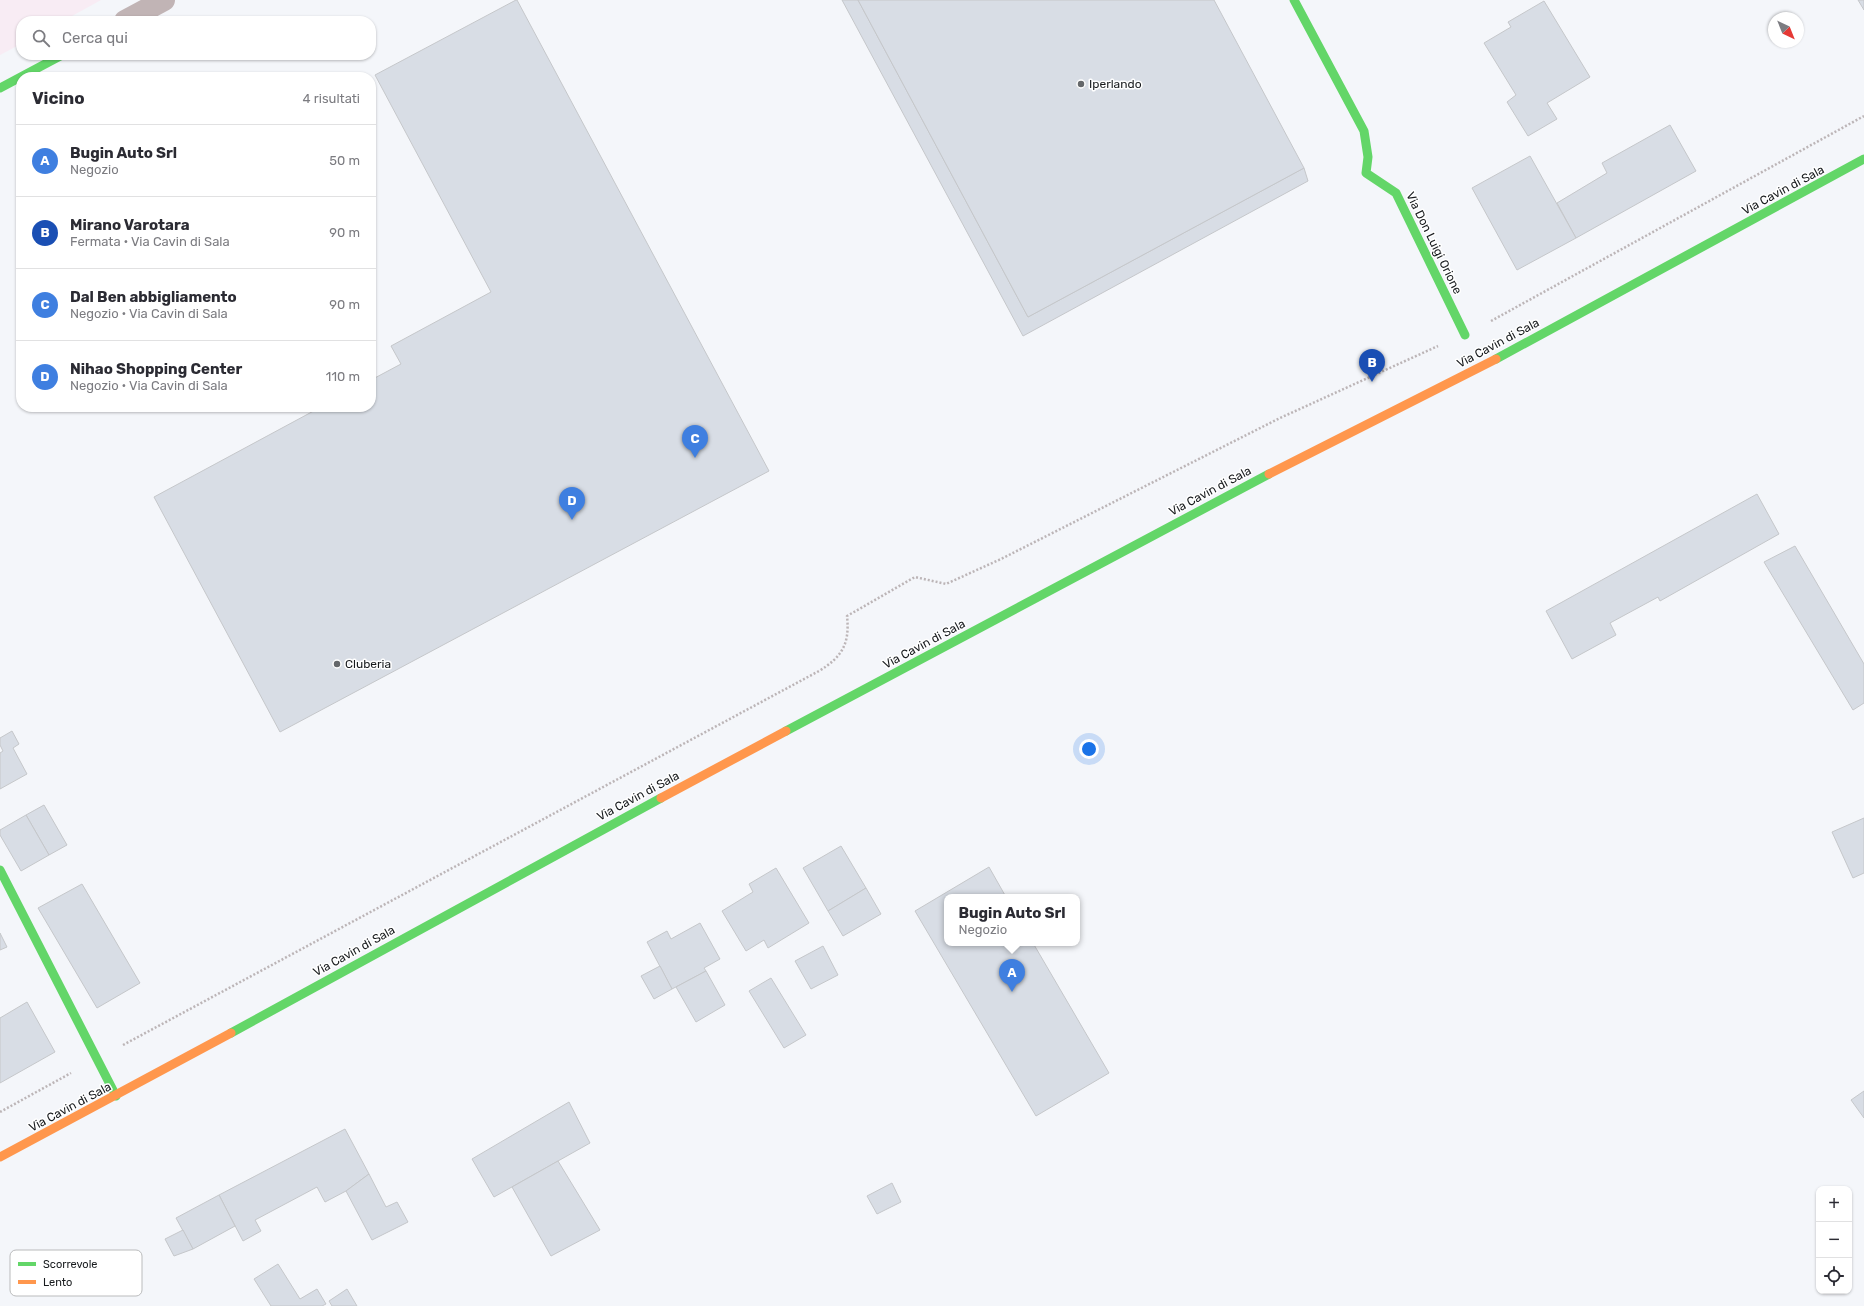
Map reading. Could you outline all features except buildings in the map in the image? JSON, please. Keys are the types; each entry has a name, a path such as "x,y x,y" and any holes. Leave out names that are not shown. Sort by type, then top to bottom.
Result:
{"main road":[{"name":"Via Don Luigi Orione","path":"1294,0 1364,131 1368,157 1366,172 1396,193 1465,335"},
{"path":"30,72 53,60"},
{"path":"0,88 16,79"},
{"name":"Via Cavin di Sala","path":"0,1157 116,1096 573,845 1266,475 1485,365 1864,160"},
{"path":"0,870 116,1096"}],"street":[{"path":"134,16 162,0"}],"path":[{"path":"0,1112 833,663 845,646 848,628 847,616 915,576 946,584 1001,559 1280,418 1434,347 1465,335 1864,116"}],"shaded area":[{"path":"0,0 101,0 72,16 16,16 16,47 0,55"}],"traffic: fast":[{"path":"1294,0 1364,131 1368,157 1366,173 1396,193 1465,335"},
{"path":"30,72 53,60"},
{"path":"0,88 16,79"},
{"path":"1496,359 1864,159"},
{"path":"786,731 1269,474"},
{"path":"231,1033 661,798"},
{"path":"0,870 116,1096"}],"traffic: slow":[{"path":"1269,474 1496,359"},
{"path":"661,798 786,731"},
{"path":"0,1157 231,1033"}],"place":[{"name":"Iperlando","path":"1081,84"},
{"name":"Mirano Varotara","path":"1372,382"},
{"name":"Dal Ben abbigliamento","path":"695,458"},
{"name":"Nihao Shopping Center","path":"572,520"},
{"name":"Cluberia","path":"337,664"},
{"name":"Bugin Auto Srl","path":"1012,992"}]}
